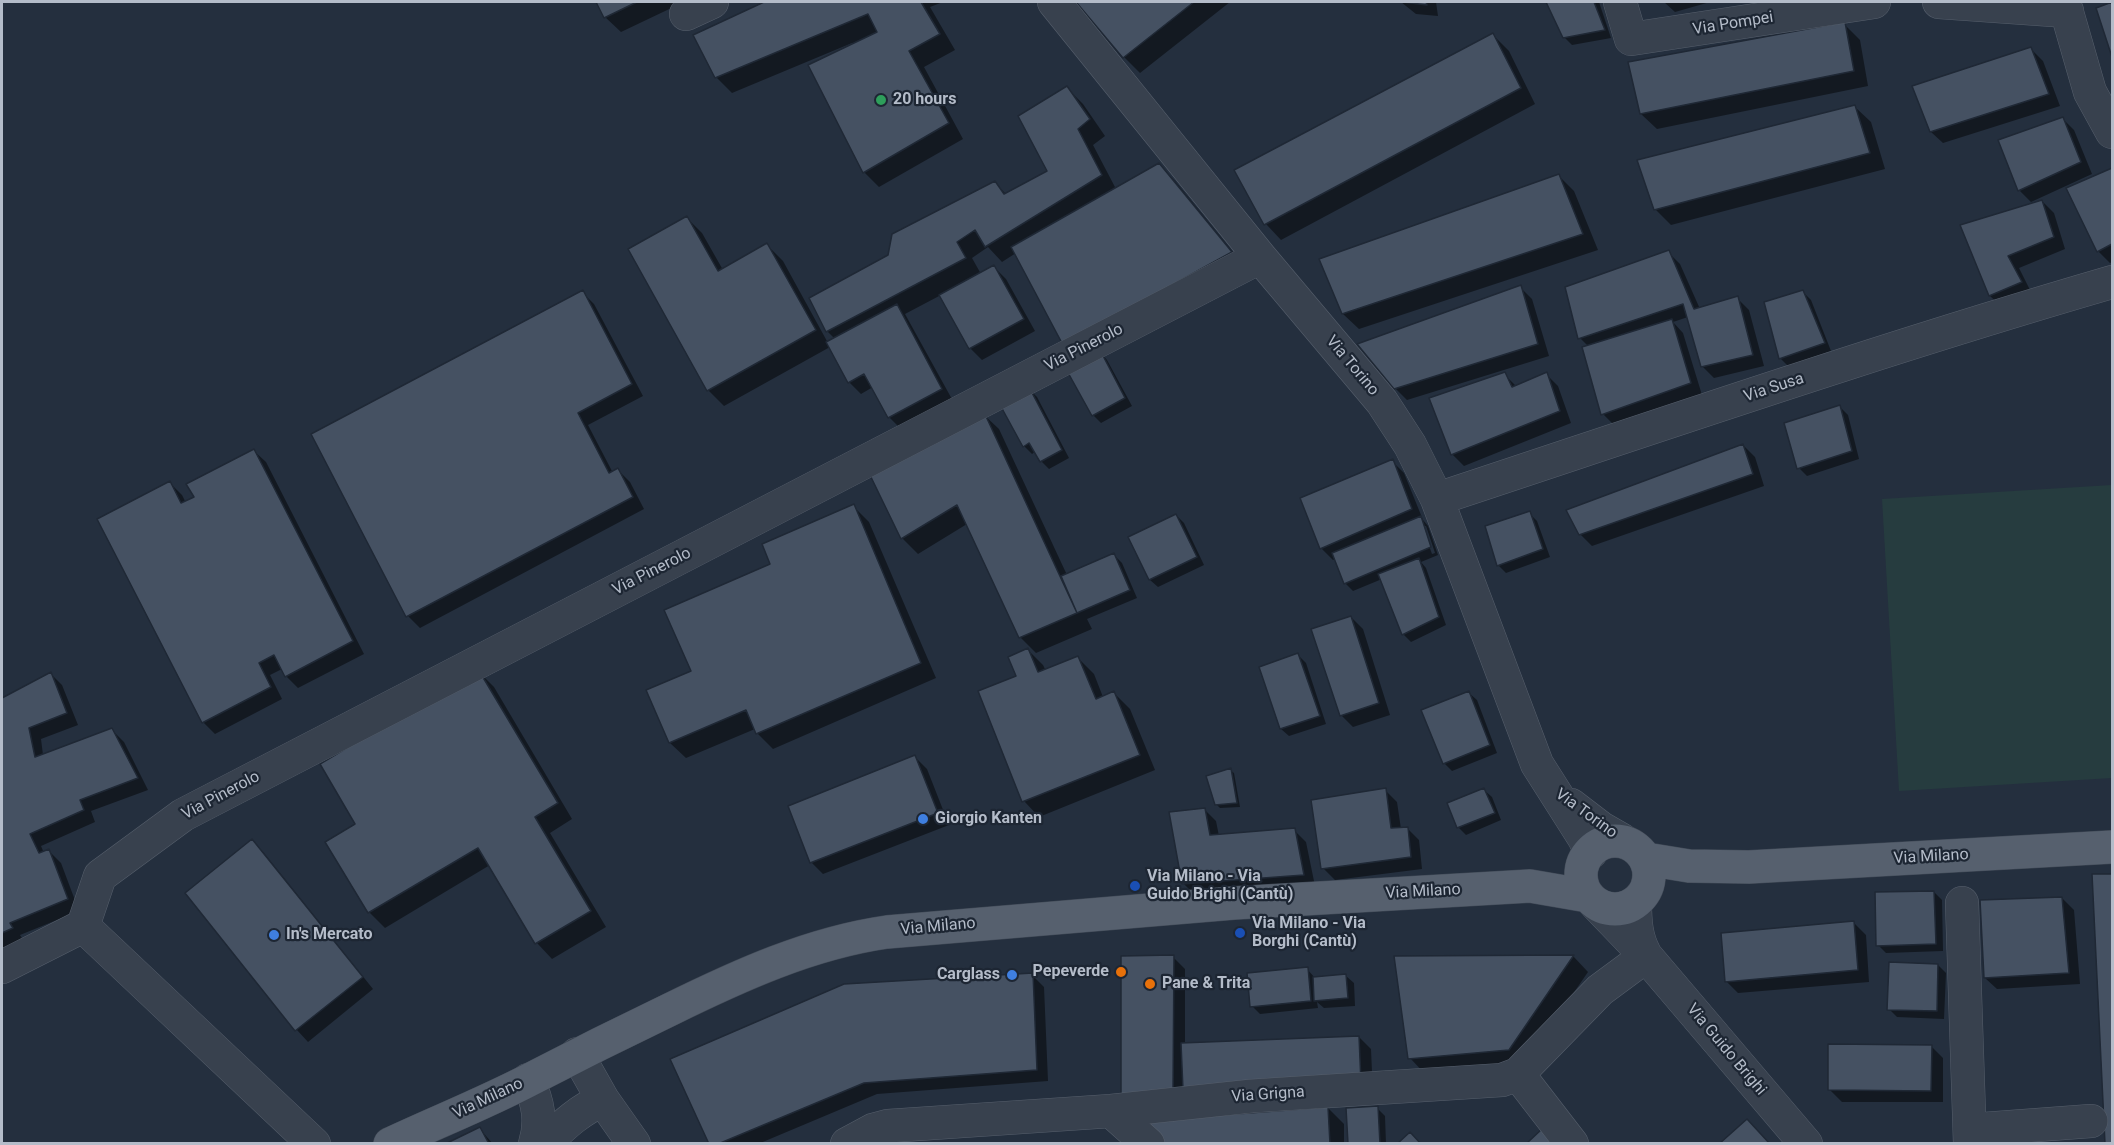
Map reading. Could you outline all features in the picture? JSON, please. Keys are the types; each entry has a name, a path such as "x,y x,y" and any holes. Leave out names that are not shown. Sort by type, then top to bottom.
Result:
{"main road":[{"path":"1589,879 1596,846 1611,840 1634,850 1649,870 1649,881 1638,899"},
{"name":"Via Milano","path":"1634,850 1689,866 1749,867 2112,847"},
{"name":"Via Milano","path":"390,1143 528,1080 728,981 836,941 864,935 1234,903 1530,886 1589,879 1606,908 1616,909 1677,883 1749,867"}],"street":[{"name":"Via Torino","path":"1054,2 1260,257 1382,402 1410,445 1437,500 1537,764 1584,837 1589,879"},
{"name":"Via Pompei","path":"1620,2 1631,39 1874,2"},
{"path":"1939,2 2065,6 2090,93 2112,132"},
{"name":"Via Pinerolo","path":"83,926 100,876 183,815 1260,257"},
{"name":"Via Susa","path":"1437,500 1761,392 2022,308 2112,282"},
{"name":"Via Torino","path":"1551,788 1588,819 1634,850"},
{"name":"Via Guido Brighi","path":"1589,879 1646,956 1806,1143"},
{"name":"Via Guido Brighi","path":"1638,899 1636,931 1646,956"},
{"path":"1962,903 1970,1137 2091,1121"},
{"path":"2,968 83,926 314,1143"},
{"path":"1572,1143 1518,1074 1600,990 1646,956"},
{"path":"577,1054 603,1100 634,1143"},
{"name":"Via Grigna","path":"856,1141 873,1130 888,1126 1111,1111 1252,1096 1502,1080 1518,1074"},
{"path":"528,1080 539,1108 535,1143"},
{"path":"544,1143 585,1107 603,1100"},
{"path":"1111,1111 1148,1143"}],"green space":[{"path":"2112,485 2112,778 1899,791 1882,499"}],"building":[{"path":"596,2 637,2 604,18"},
{"name":"20 hours","path":"764,2 921,2 940,34 909,51 949,123 863,173 808,65 877,32 868,14 715,78 693,35"},
{"path":"1076,2 1194,2 1123,58"},
{"path":"1403,2 1426,2 1427,5"},
{"path":"1546,2 1594,2 1605,30 1563,38"},
{"path":"2112,2 2112,57 2096,8"},
{"path":"1845,22 1854,71 1640,114 1628,62"},
{"path":"1493,33 1521,88 1264,225 1234,170"},
{"path":"2031,47 2049,94 1930,132 1912,86"},
{"path":"1067,86 1090,119 1078,129 1102,175 985,247 975,230 957,242 966,258 826,332 809,298 888,255 892,234 995,181 1004,194 1047,171 1018,116"},
{"path":"1855,105 1870,153 1654,210 1637,160"},
{"path":"2063,117 2081,162 2018,191 1998,140"},
{"path":"1159,163 1232,252 1063,345 1011,247"},
{"path":"2112,168 2112,244 2097,252 2066,188"},
{"path":"1559,174 1583,234 1342,314 1319,259"},
{"path":"2042,200 2054,237 2008,256 2022,282 1989,296 1960,225"},
{"path":"687,216 718,271 767,243 816,330 707,391 628,249"},
{"path":"1669,250 1694,309 1738,296 1753,355 1701,367 1683,304 1578,339 1565,287"},
{"path":"994,265 1024,319 969,349 939,295"},
{"path":"1521,285 1538,344 1394,389 1357,344"},
{"path":"583,290 632,384 578,413 609,473 618,468 633,497 406,617 311,434"},
{"path":"1803,290 1825,343 1779,359 1764,302"},
{"path":"897,304 942,389 888,418 864,374 848,383 826,342"},
{"path":"1672,319 1691,383 1601,415 1582,347"},
{"path":"1100,350 1125,398 1092,416 1066,369"},
{"path":"1505,372 1512,387 1547,372 1560,411 1451,455 1429,398"},
{"path":"1029,387 1062,450 1040,462 1029,443 1023,447 999,403"},
{"path":"1840,405 1852,451 1797,469 1784,423"},
{"path":"984,412 1077,613 1019,638 957,505 901,539 869,473"},
{"path":"1743,444 1753,474 1579,535 1566,510"},
{"path":"254,449 353,641 285,677 274,655 259,663 271,687 202,723 97,519 170,481 181,503 194,497 186,484"},
{"path":"1393,459 1412,509 1320,549 1300,498"},
{"path":"854,504 921,663 756,734 746,710 669,743 646,690 691,671 664,610 770,564 762,544"},
{"path":"1530,511 1543,549 1497,566 1485,526"},
{"path":"1176,514 1197,557 1149,580 1128,537"},
{"path":"1421,516 1431,547 1344,584 1332,553"},
{"path":"1114,553 1130,590 1077,613 1061,576"},
{"path":"1419,558 1439,617 1402,635 1378,574"},
{"path":"1351,616 1379,703 1340,716 1311,629"},
{"path":"1028,648 1038,672 1078,656 1096,699 1114,691 1140,755 1022,802 978,691 1016,676 1008,657"},
{"path":"1298,653 1320,716 1280,729 1259,667"},
{"path":"478,669 558,803 535,817 591,911 535,944 478,848 368,913 325,842 355,824 320,764"},
{"path":"51,672 67,713 29,728 35,757 112,728 138,778 80,800 84,810 30,834 39,853 49,849 68,899 10,923 13,928 2,933 2,698"},
{"path":"1469,691 1490,745 1443,764 1421,710"},
{"path":"915,755 938,813 810,863 788,806"},
{"path":"1231,768 1237,803 1215,805 1206,776"},
{"path":"1386,788 1391,828 1408,827 1411,857 1321,869 1311,800"},
{"path":"1484,788 1495,813 1457,828 1447,803"},
{"path":"1205,808 1210,835 1295,828 1304,875 1182,884 1169,812"},
{"name":"In's Mercato","path":"252,839 363,977 295,1031 185,893"},
{"path":"2092,874 2112,874 2112,1144 2105,1144"},
{"path":"1934,891 1936,944 1876,946 1875,892"},
{"path":"2062,897 2069,973 1984,978 1980,900"},
{"path":"1854,921 1858,970 1725,982 1721,933"},
{"path":"1174,955 1173,1094 1121,1094 1121,956"},
{"path":"1574,955 1509,1050 1408,1059 1394,956"},
{"path":"1889,962 1938,964 1937,1011 1887,1010"},
{"path":"1308,967 1311,1001 1250,1007 1247,973"},
{"path":"1033,973 1037,1070 864,1083 718,1144 709,1144 670,1059 844,984"},
{"path":"1346,974 1348,998 1314,1001 1313,977"},
{"path":"1359,1036 1361,1083 1183,1090 1181,1043"},
{"path":"1828,1044 1932,1045 1931,1091 1828,1090"},
{"path":"1378,1106 1380,1144 1348,1144 1346,1108"},
{"path":"1328,1107 1330,1144 1164,1144 1143,1121"},
{"path":"1747,1119 1770,1144 1719,1144"},
{"path":"480,1127 489,1144 445,1144"},
{"path":"1542,1129 1555,1144 1526,1144"},
{"path":"1410,1132 1421,1144 1397,1144"}],"place":[{"name":"20 hours","path":"881,100"},
{"name":"Giorgio Kanten","path":"923,819"},
{"name":"Via Milano - Via Guido Brighi (Cantù)","path":"1135,886"},
{"name":"Via Milano - Via Borghi (Cantù)","path":"1240,933"},
{"name":"In's Mercato","path":"274,935"},
{"name":"Pepeverde","path":"1121,972"},
{"name":"Carglass","path":"1012,975"},
{"name":"Pane & Trita","path":"1150,984"}]}
